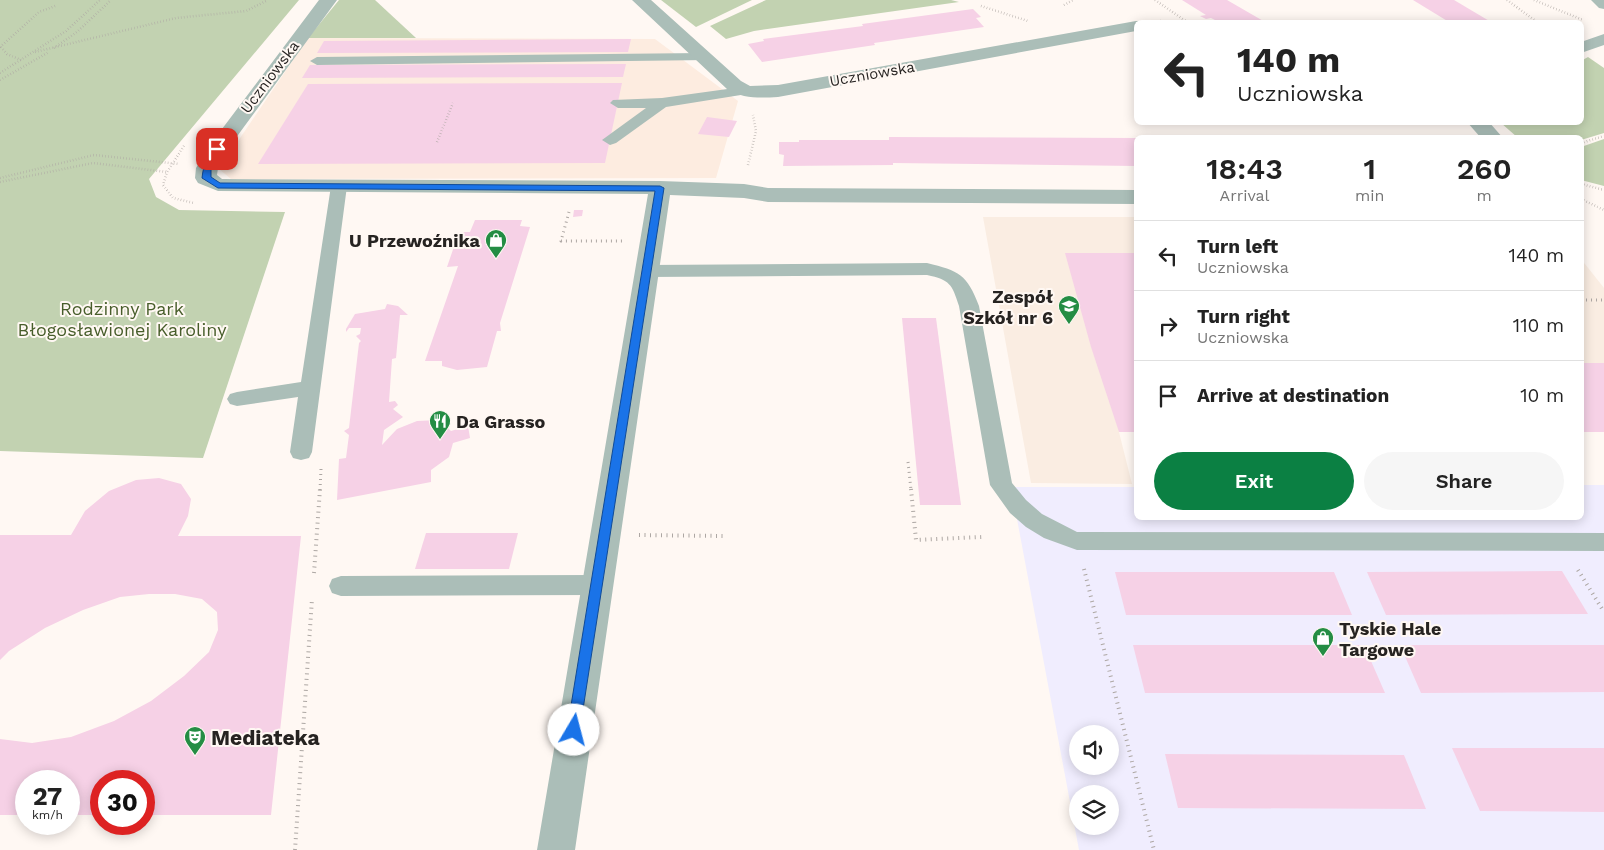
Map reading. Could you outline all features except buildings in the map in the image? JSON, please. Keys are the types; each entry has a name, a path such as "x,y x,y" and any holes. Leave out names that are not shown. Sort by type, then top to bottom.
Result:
{"street":[{"name":"Uczniowska","path":"328,0 217,149 207,168 206,178 218,186 660,188 744,191 768,195 1134,197"},
{"path":"641,0 742,91"},
{"name":"Uczniowska","path":"742,91 778,91 1134,26"},
{"path":"1584,47 1604,39"},
{"path":"1480,125 1490,135"},
{"path":"556,850 650,241 660,188"}],"lane":[{"path":"1598,0 1604,5"},
{"path":"317,61 703,57"},
{"path":"618,103 662,103 742,91"},
{"path":"610,140 662,103"},
{"path":"301,452 339,186"},
{"path":"646,271 928,269 951,274 962,283 969,306 1001,485 1016,507 1046,530 1077,541 1604,542"},
{"path":"237,399 310,388"},
{"path":"341,586 597,585"}],"path":[{"path":"0,73 22,61 84,17 100,0"},
{"path":"0,80 52,50 77,32 111,0"},
{"path":"35,52 52,50 176,18 246,11 268,0"},
{"path":"1064,5 1072,0"},
{"path":"1155,0 1184,20"},
{"path":"1507,0 1534,20"},
{"path":"1534,0 1584,20"},
{"path":"22,61 7,54 0,47 15,38 38,10 55,6"},
{"path":"981,6 1036,23"},
{"path":"437,142 453,103"},
{"path":"747,169 756,130"},
{"path":"1584,142 1604,136"},
{"path":"0,178 56,166 94,155 178,164"},
{"path":"0,182 93,163 167,172"},
{"path":"1584,185 1604,190"},
{"path":"1584,200 1604,210"},
{"path":"570,208 561,241 650,241"},
{"path":"1584,300 1604,300"},
{"path":"301,452 322,460 314,577"},
{"path":"908,462 916,540 983,537"},
{"path":"630,535 726,536"},
{"path":"1077,541 1154,850"},
{"path":"1560,542 1604,612"},
{"path":"295,850 312,597"}],"shaded area":[{"path":"308,38 655,39 738,101 716,178 231,179 219,169"},
{"name":"Zespół Szkół nr 6","path":"983,217 1134,217 1134,432 1119,432 1132,484 1031,483"},
{"path":"1584,263 1604,288 1604,432 1584,432"},
{"name":"Tyskie Hale Targowe","path":"1584,485 1604,485 1604,850 1079,850 1076,835 1119,835 1119,785 1069,785 1069,797 1011,487 1134,487 1134,520 1584,520"}],"green space":[{"name":"Rodzinny Park Błogosławionej Karoliny","path":"0,0 299,0 149,179 156,197 179,210 285,212 203,458 0,451"},
{"path":"339,0 375,0 416,38 308,38"},
{"path":"661,0 752,0 696,27"},
{"path":"766,0 951,0 959,2 754,31 726,39 710,26"},
{"path":"1588,57 1604,68 1604,133 1584,139 1584,135 1515,135 1503,125 1584,125 1584,59"},
{"path":"1604,139 1604,186 1584,181 1584,146"}],"place":[{"name":"U Przewoźnika","path":"496,259"},
{"name":"Zespół Szkół nr 6","path":"1069,325"},
{"name":"Da Grasso","path":"440,440"},
{"name":"Tyskie Hale Targowe","path":"1323,657"},
{"name":"Mediateka","path":"195,756"}],"route":[{"path":"217,149 207,168 206,178 218,186 660,188 653,222 574,730"}]}
